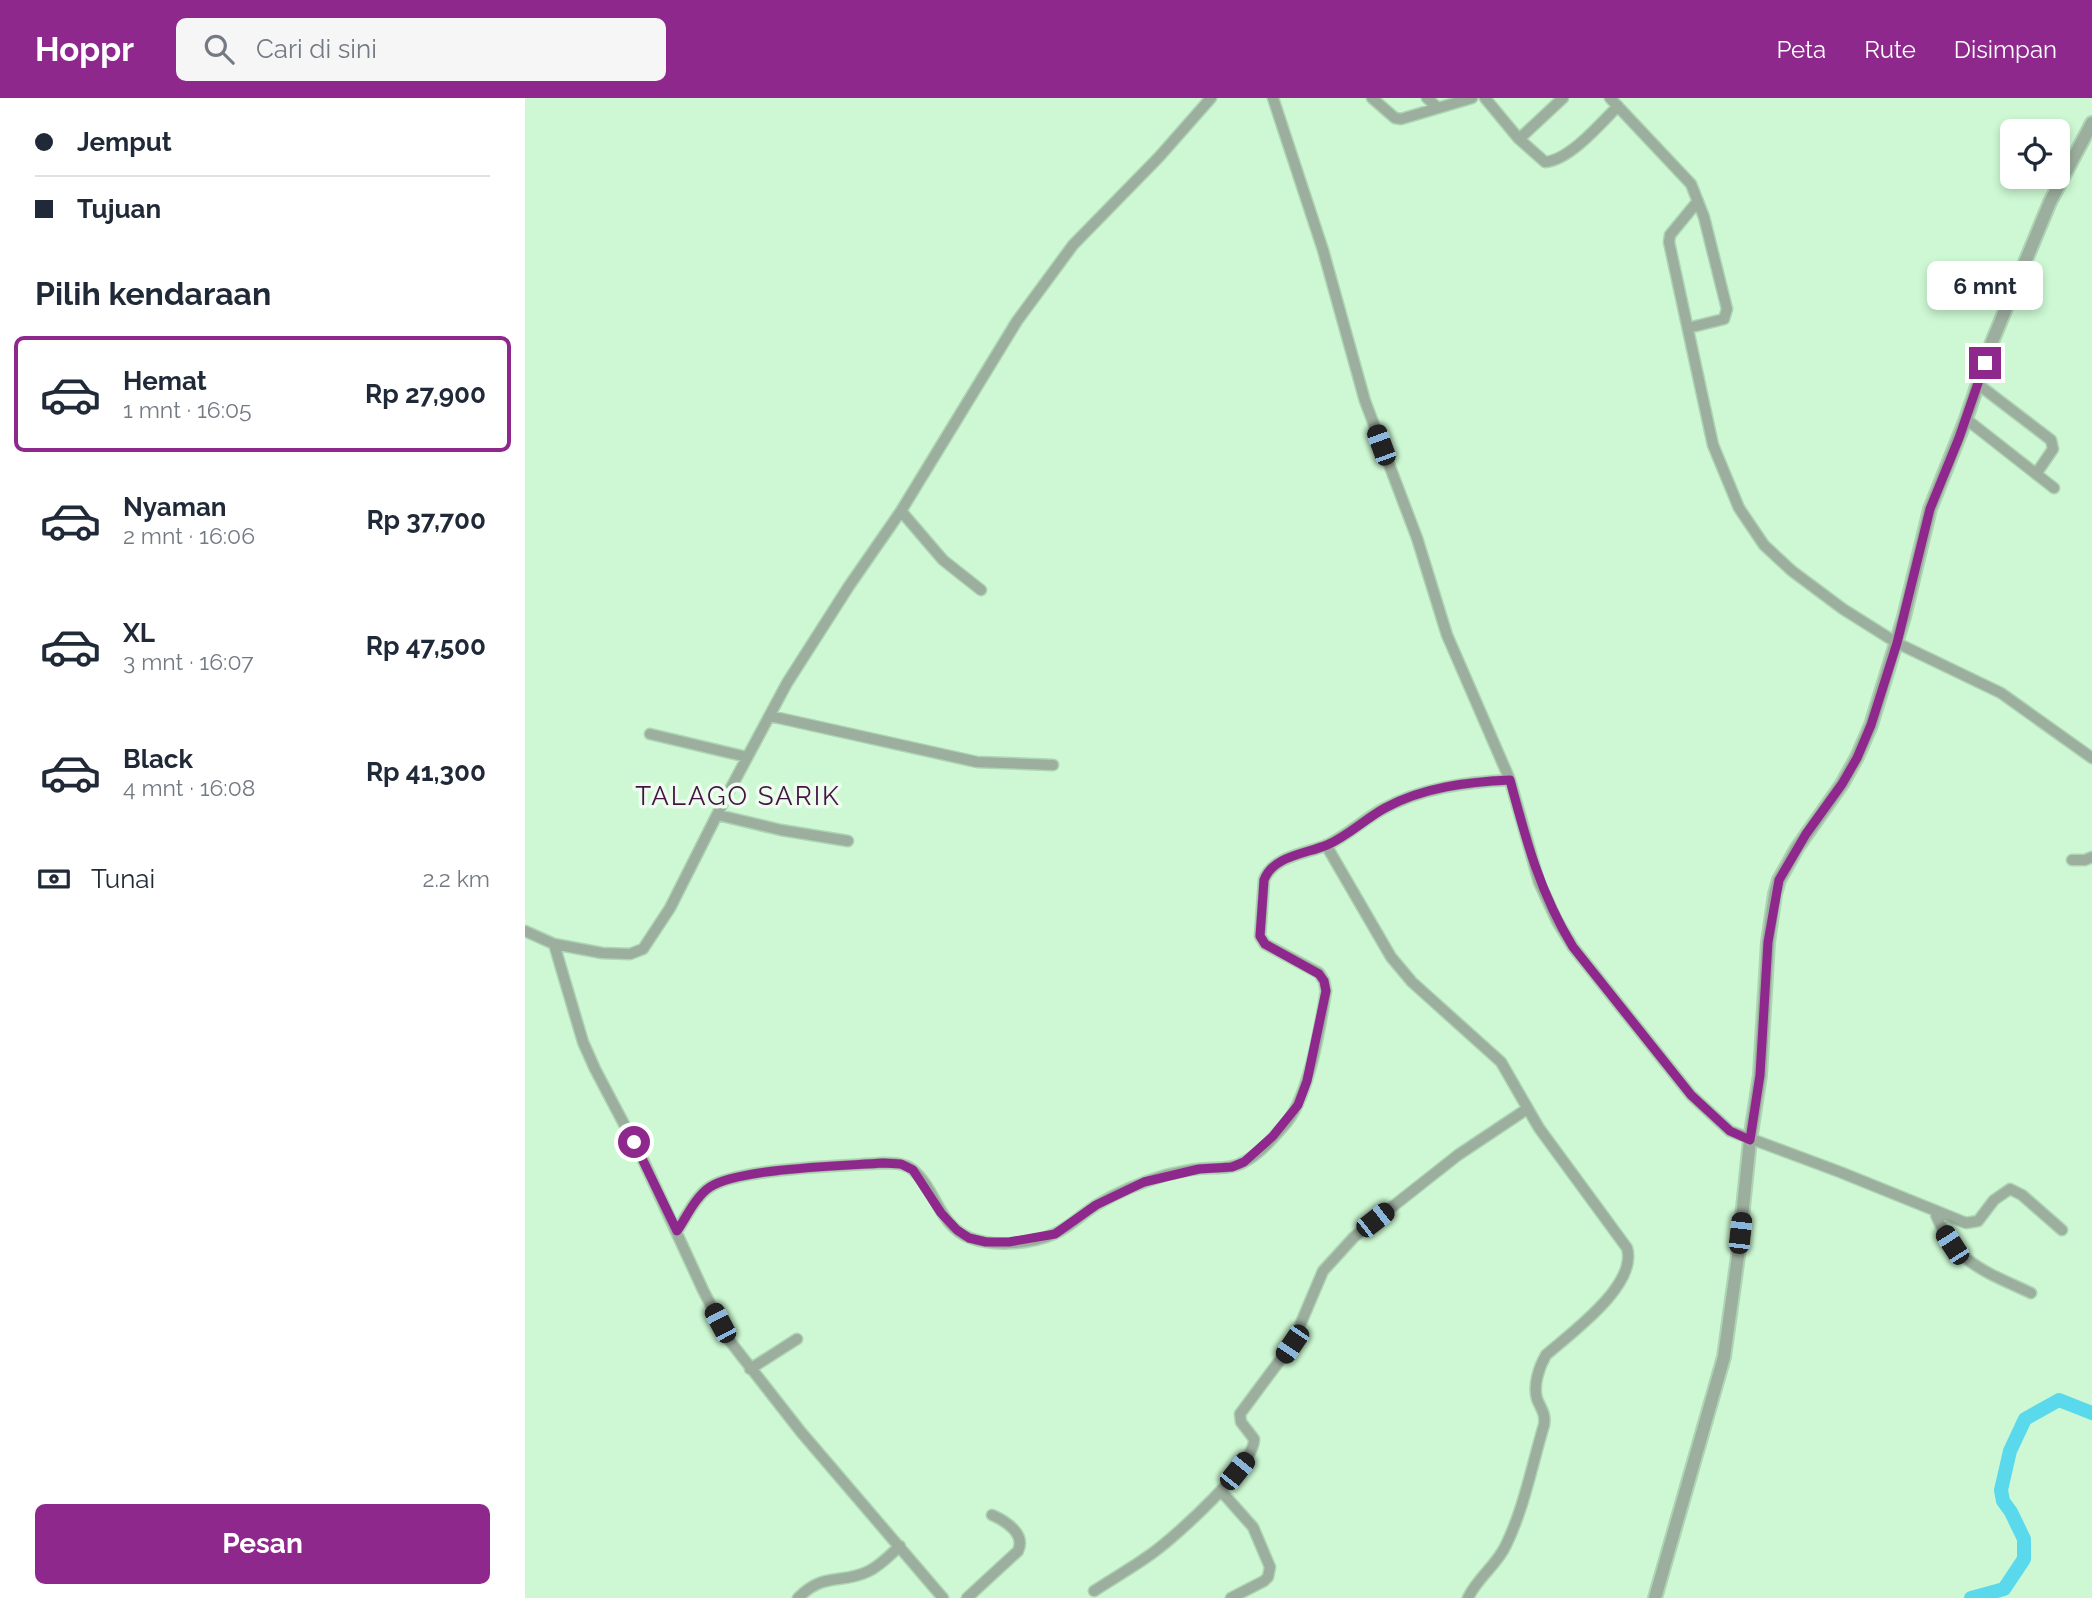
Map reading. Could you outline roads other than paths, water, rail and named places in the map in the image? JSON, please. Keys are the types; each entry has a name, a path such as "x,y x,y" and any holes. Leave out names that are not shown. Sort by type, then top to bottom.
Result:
{"street":[{"path":"525,931 554,944 602,953 630,954 643,950 670,908 787,683 901,511 1008,334 1073,245 1159,157 1211,98"},
{"path":"1273,98 1323,250 1365,401 1417,538 1447,635 1510,780 1539,882 1573,947 1691,1095 1730,1131 1840,1172 1949,1218 1973,1223 1978,1222 1993,1200 2010,1189 2022,1195 2062,1230"},
{"path":"1372,98 1397,119 1472,98"},
{"path":"1427,98 1438,108"},
{"path":"1485,98 1519,139 1543,161 1551,162 1579,144 1614,102 1691,184 1705,217 1727,309 1724,319 1688,328"},
{"path":"1519,139 1563,98"},
{"path":"1655,1598 1724,1357 1760,1075 1768,942 1777,887 1797,848 1842,784 1871,725 1897,643 1930,509 1979,384 1992,342 2050,202 2092,123"},
{"path":"1698,201 1670,235 1669,242 1713,445 1739,508 1764,545 1843,609 1897,643 2001,693 2092,758"},
{"path":"1979,384 2051,440 2053,449 2036,474"},
{"path":"1966,419 2054,488"},
{"path":"901,511 943,560 981,590"},
{"path":"770,716 977,762 1053,765"},
{"path":"650,734 747,757"},
{"path":"677,1231 710,1186 731,1179 760,1173 883,1163 901,1164 913,1170 941,1213 969,1238 986,1242 1009,1242 1055,1234 1096,1205 1144,1182 1199,1169 1232,1167 1244,1162 1269,1141 1298,1105 1307,1081 1326,991 1319,974 1265,944 1260,936 1266,873 1275,863 1327,845 1394,803 1457,783 1510,780"},
{"path":"717,815 781,830 848,841"},
{"path":"1327,845 1395,963 1412,982 1496,1056 1566,1168 1627,1248 1627,1269 1609,1297 1542,1362 1536,1386 1537,1399 1544,1413 1544,1425 1513,1528 1502,1553 1471,1590 1468,1598"},
{"path":"2072,860 2092,857"},
{"path":"554,944 583,1042 729,1340 801,1432 943,1598"},
{"path":"1094,1591 1155,1552 1221,1491 1254,1447 1254,1439 1241,1422 1240,1414 1292,1344 1329,1262 1354,1237 1458,1156 1527,1109"},
{"path":"1934,1210 1941,1227 1961,1255 1973,1264 2031,1293"},
{"path":"750,1369 797,1339"},
{"path":"1221,1491 1253,1527 1270,1567 1268,1577 1264,1581 1231,1598"},
{"path":"967,1598 1018,1551 1021,1544 1020,1537 1006,1522 992,1515"},
{"path":"798,1598 820,1581 870,1570 899,1546"}],"waterway":[{"path":"1971,1598 2004,1589 2024,1559 2024,1539 2003,1501 2001,1490 2010,1451 2025,1419 2059,1400 2092,1413"}],"district":[{"name":"TALAGO SARIK","path":"738,796"}]}
